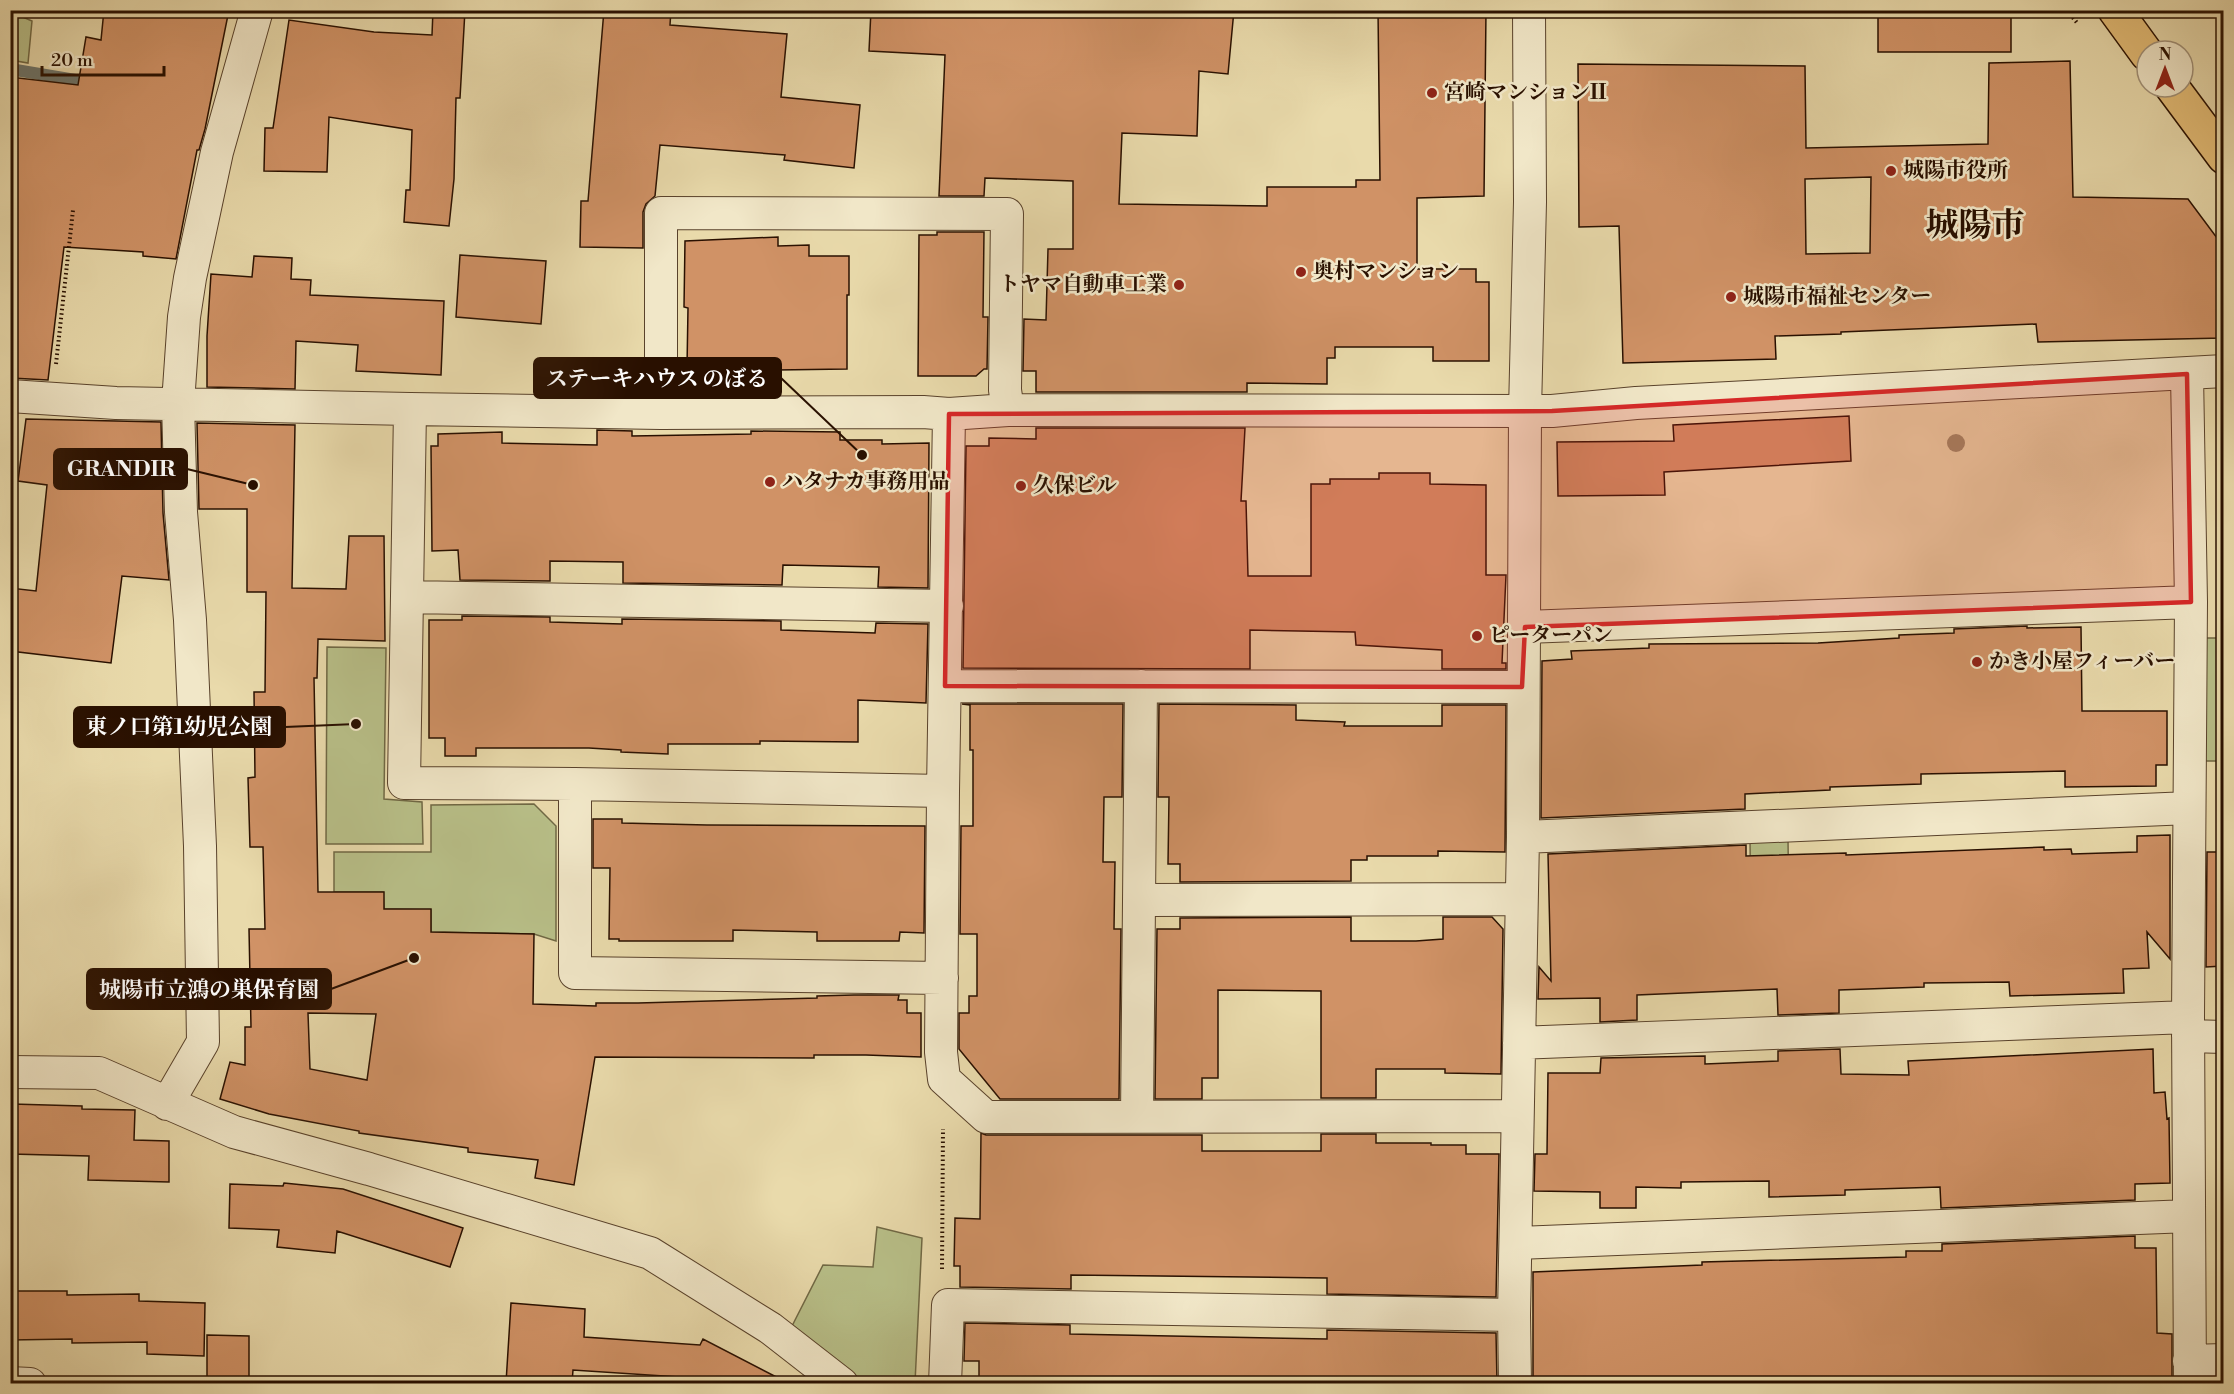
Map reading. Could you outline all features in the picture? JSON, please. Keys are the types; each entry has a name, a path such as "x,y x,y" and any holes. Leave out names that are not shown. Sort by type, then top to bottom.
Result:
{"main road":[{"path":"2115,10 2136,39"},
{"path":"2181,99 2223,157"}],"street":[{"path":"167,1104 203,1042 200,846 190,620 181,512 178,403 184,317 217,152 257,10"},
{"path":"1515,1383 1514,1315 1523,837 1525,411 1530,202 1529,10"},
{"path":"661,413 662,213 1007,214 1005,390 1008,410"},
{"path":"10,396 52,400 661,413 923,412 949,414 1008,410 1552,411 1636,402 2223,371"},
{"path":"2187,374 2191,602 2188,1027 2189,1372 2223,1360"},
{"path":"410,409 404,783 943,791"},
{"path":"949,414 941,1052 944,1079 986,1117 1517,1116"},
{"path":"408,597 947,606"},
{"path":"1525,627 2191,602"},
{"path":"945,686 1522,687"},
{"path":"1137,1117 1141,686"},
{"path":"575,784 575,973 942,978"},
{"path":"1523,837 2189,808"},
{"path":"1140,900 1521,899"},
{"path":"1519,1043 2188,1027 2223,1037"},
{"path":"10,1072 99,1073 234,1132 369,1169 650,1253 770,1328 842,1383"},
{"path":"1517,1243 2189,1216"},
{"path":"945,1383 948,1305 1514,1315"},
{"path":"10,1383 30,1383"}],"path":[{"path":"52,400 74,210"},
{"path":"944,1079 942,1289 948,1305"}],"highlighted area":[{"path":"2187,374 2191,602 1525,627 1522,687 945,686 949,414 1552,411"}],"green space":[{"path":"11,12 32,21 28,63 11,60"},
{"path":"2203,638 2223,638 2223,761 2201,761"},
{"path":"327,647 386,648 384,799 422,802 423,844 326,844"},
{"path":"534,804 556,826 556,941 534,934 431,932 431,910 384,909 383,892 334,892 334,852 431,852 431,805"},
{"path":"1788,839 1789,918 1751,918 1750,840"},
{"path":"877,1227 922,1238 915,1383 863,1383 790,1330 823,1265 873,1267"}],"building":[{"path":"104,10 229,10 205,129 199,150 197,150 176,259 143,256 143,252 64,247 48,380 11,378 15,350 10,349 10,77 78,85 86,37 101,40"},
{"path":"433,10 465,10 460,98 456,98 454,179 449,226 404,222 406,190 410,190 412,130 329,117 327,172 264,171 265,128 273,128 289,20 374,32 432,35"},
{"path":"604,10 671,10 670,25 787,34 781,97 860,105 854,168 784,160 785,155 660,145 655,196 646,204 643,212 643,248 580,247 581,201 588,201"},
{"path":"871,10 1234,10 1228,74 1199,71 1197,136 1122,133 1119,204 1267,206 1267,187 1356,187 1356,180 1380,180 1378,10 1486,10 1484,196 1417,198 1417,269 1476,269 1476,282 1489,282 1489,361 1433,361 1433,347 1335,347 1335,358 1327,358 1327,384 1247,383 1247,392 1036,392 1036,371 1023,371 1024,319 1046,320 1048,249 1073,249 1073,181 985,178 984,196 939,196 945,55 869,51"},
{"path":"1878,10 2011,10 2011,52 1878,52"},
{"path":"2070,61 2073,197 2188,199 2223,246 2223,338 2038,342 2036,324 1841,332 1841,334 1775,336 1776,359 1623,363 1619,226 1579,227 1578,64 1805,66 1806,148 1988,144 1989,63","holes":["1871,177 1870,253 1806,254 1805,179"]},
{"path":"937,232 984,232 983,317 988,317 987,369 976,376 918,376 919,235 937,235"},
{"path":"778,237 778,246 809,245 809,256 849,256 847,369 776,370 687,367 688,308 684,307 685,241"},
{"path":"460,255 546,261 541,324 456,317"},
{"path":"254,256 292,258 291,279 311,280 310,295 444,301 441,375 356,371 358,345 296,341 295,389 207,387 207,336 211,274 252,277"},
{"path":"1849,416 1851,461 1664,472 1665,495 1558,496 1557,442 1674,441 1673,425"},
{"path":"26,419 161,422 163,513 169,580 122,576 111,663 10,651 10,588 36,591 47,485 18,481"},
{"path":"197,423 295,425 292,588 346,589 349,536 384,536 385,641 318,639 317,678 314,678 318,892 384,892 384,909 431,909 431,932 534,934 533,1004 596,1006 596,1003 899,995 898,1000 907,1000 907,1013 921,1013 921,1057 814,1055 814,1058 595,1057 574,1185 535,1178 538,1160 468,1152 468,1148 359,1133 359,1131 269,1114 220,1099 230,1062 245,1065 245,1027 251,1027 249,929 265,929 263,847 250,847 248,778 255,777 254,692 265,692 266,592 247,592 247,509 199,509","holes":["308,1013 376,1014 367,1080 310,1069"]},
{"path":"1036,428 1245,428 1241,501 1246,501 1248,576 1311,576 1311,484 1330,484 1330,479 1379,479 1379,473 1430,473 1430,484 1486,485 1486,575 1506,575 1502,663 1506,663 1506,669 1442,669 1442,650 1356,645 1355,632 1250,630 1250,669 963,668 966,446 989,446 989,438 1036,439"},
{"path":"597,430 632,431 632,436 751,434 751,431 840,432 840,440 882,440 882,444 929,443 928,588 878,587 879,567 783,565 782,585 623,583 623,562 550,561 550,581 460,580 458,550 432,551 431,446 438,446 438,434 502,432 502,443 597,445"},
{"path":"462,616 550,617 550,622 622,624 622,619 781,621 781,630 875,633 876,623 928,624 926,703 858,700 858,742 760,741 760,744 668,744 668,754 589,748 476,748 476,756 445,756 445,738 429,738 429,620 462,620"},
{"path":"2027,626 2027,628 2081,627 2082,711 2167,711 2167,765 2156,765 2156,786 2065,787 2065,771 1921,774 1921,784 1830,787 1830,790 1745,794 1745,809 1541,818 1542,661 1572,659 1571,651 1649,648 1649,644 1818,643 1899,638 1899,635 1954,633 1954,629"},
{"path":"962,704 1123,704 1122,797 1104,797 1103,862 1115,862 1114,929 1121,929 1119,1099 1000,1099 959,1049 959,1013 969,1013 969,996 977,996 977,934 960,934 961,826 973,826 973,750 970,750 970,705"},
{"path":"1159,704 1296,705 1296,720 1345,722 1344,726 1442,726 1442,705 1506,705 1505,852 1438,851 1438,856 1367,856 1367,860 1351,860 1351,881 1180,882 1180,864 1168,864 1169,797 1158,797"},
{"path":"593,819 622,819 622,823 707,825 925,826 924,933 900,932 899,941 817,941 817,932 733,930 733,941 619,941 619,939 609,939 610,868 593,868"},
{"path":"2170,835 2170,959 2147,932 2149,968 2123,969 2124,993 2010,996 2009,982 1924,983 1924,987 1839,990 1839,1013 1778,1015 1777,989 1637,995 1637,1020 1600,1022 1600,998 1538,999 1539,967 1551,981 1548,854 1746,845 1746,856 1846,853 1846,855 2044,847 2044,850 2071,849 2072,854 2137,852 2137,836"},
{"path":"2207,852 2223,852 2223,966 2206,967"},
{"path":"1351,917 1351,941 1416,941 1443,939 1443,917 1492,917 1503,929 1501,1074 1445,1073 1445,1069 1376,1069 1376,1098 1321,1098 1321,991 1218,990 1218,1078 1202,1078 1202,1099 1155,1099 1157,929 1180,929 1180,918"},
{"path":"1840,1049 1841,1074 1909,1075 1908,1061 2153,1049 2154,1093 2165,1092 2167,1119 2169,1118 2170,1183 2135,1184 2135,1200 1941,1208 1940,1187 1845,1190 1845,1195 1769,1197 1769,1181 1681,1182 1681,1188 1636,1187 1636,1208 1600,1208 1600,1192 1534,1191 1535,1154 1547,1154 1548,1073 1600,1073 1601,1058 1705,1056 1705,1064 1778,1061 1778,1051"},
{"path":"12,1104 135,1110 134,1140 169,1141 169,1182 88,1180 89,1156 11,1154"},
{"path":"981,1133 986,1135 1202,1135 1202,1151 1321,1151 1321,1134 1376,1134 1376,1143 1466,1145 1466,1154 1499,1154 1496,1297 1327,1294 1327,1278 1071,1275 1071,1289 960,1287 960,1266 954,1266 955,1218 980,1219"},
{"path":"284,1183 343,1189 463,1228 450,1267 337,1231 335,1253 277,1247 279,1230 229,1228 230,1184 283,1186"},
{"path":"2135,1236 2135,1248 2156,1248 2157,1333 2172,1334 2172,1381 2110,1381 2110,1378 2011,1380 2011,1383 1533,1383 1533,1272 1702,1265 1702,1262 1906,1257 1906,1251 1942,1251 1942,1244"},
{"path":"10,1291 67,1291 67,1295 139,1294 139,1301 205,1303 204,1356 147,1354 147,1342 72,1343 72,1339 10,1340"},
{"path":"511,1303 585,1309 584,1337 700,1345 703,1339 788,1383 686,1383 679,1377 573,1370 572,1383 506,1383"},
{"path":"965,1323 1070,1325 1070,1334 1327,1339 1327,1330 1496,1333 1497,1383 979,1383 979,1361 964,1361"},
{"path":"207,1335 249,1336 249,1383 207,1383"}],"waterway":[{"path":"10,69 93,83"}],"place":[{"name":"宮崎マンションII","path":"1432,93"},
{"name":"城陽市役所","path":"1891,171"},
{"name":"奥村マンション","path":"1301,272"},
{"name":"トヤマ自動車工業","path":"1179,285"},
{"name":"城陽市福祉センター","path":"1731,297"},
{"name":"ステーキハウス のぼる","path":"862,455"},
{"name":"ハタナカ事務用品","path":"770,482"},
{"name":"GRANDIR","path":"253,485"},
{"name":"久保ビル","path":"1021,486"},
{"name":"ピーターパン","path":"1477,636"},
{"name":"かき小屋フィーバー","path":"1977,662"},
{"name":"東ノ口第1幼児公園","path":"356,724"},
{"name":"城陽市立鴻の巣保育園","path":"414,958"}],"district":[{"name":"城陽市","path":"1975,226"}]}
